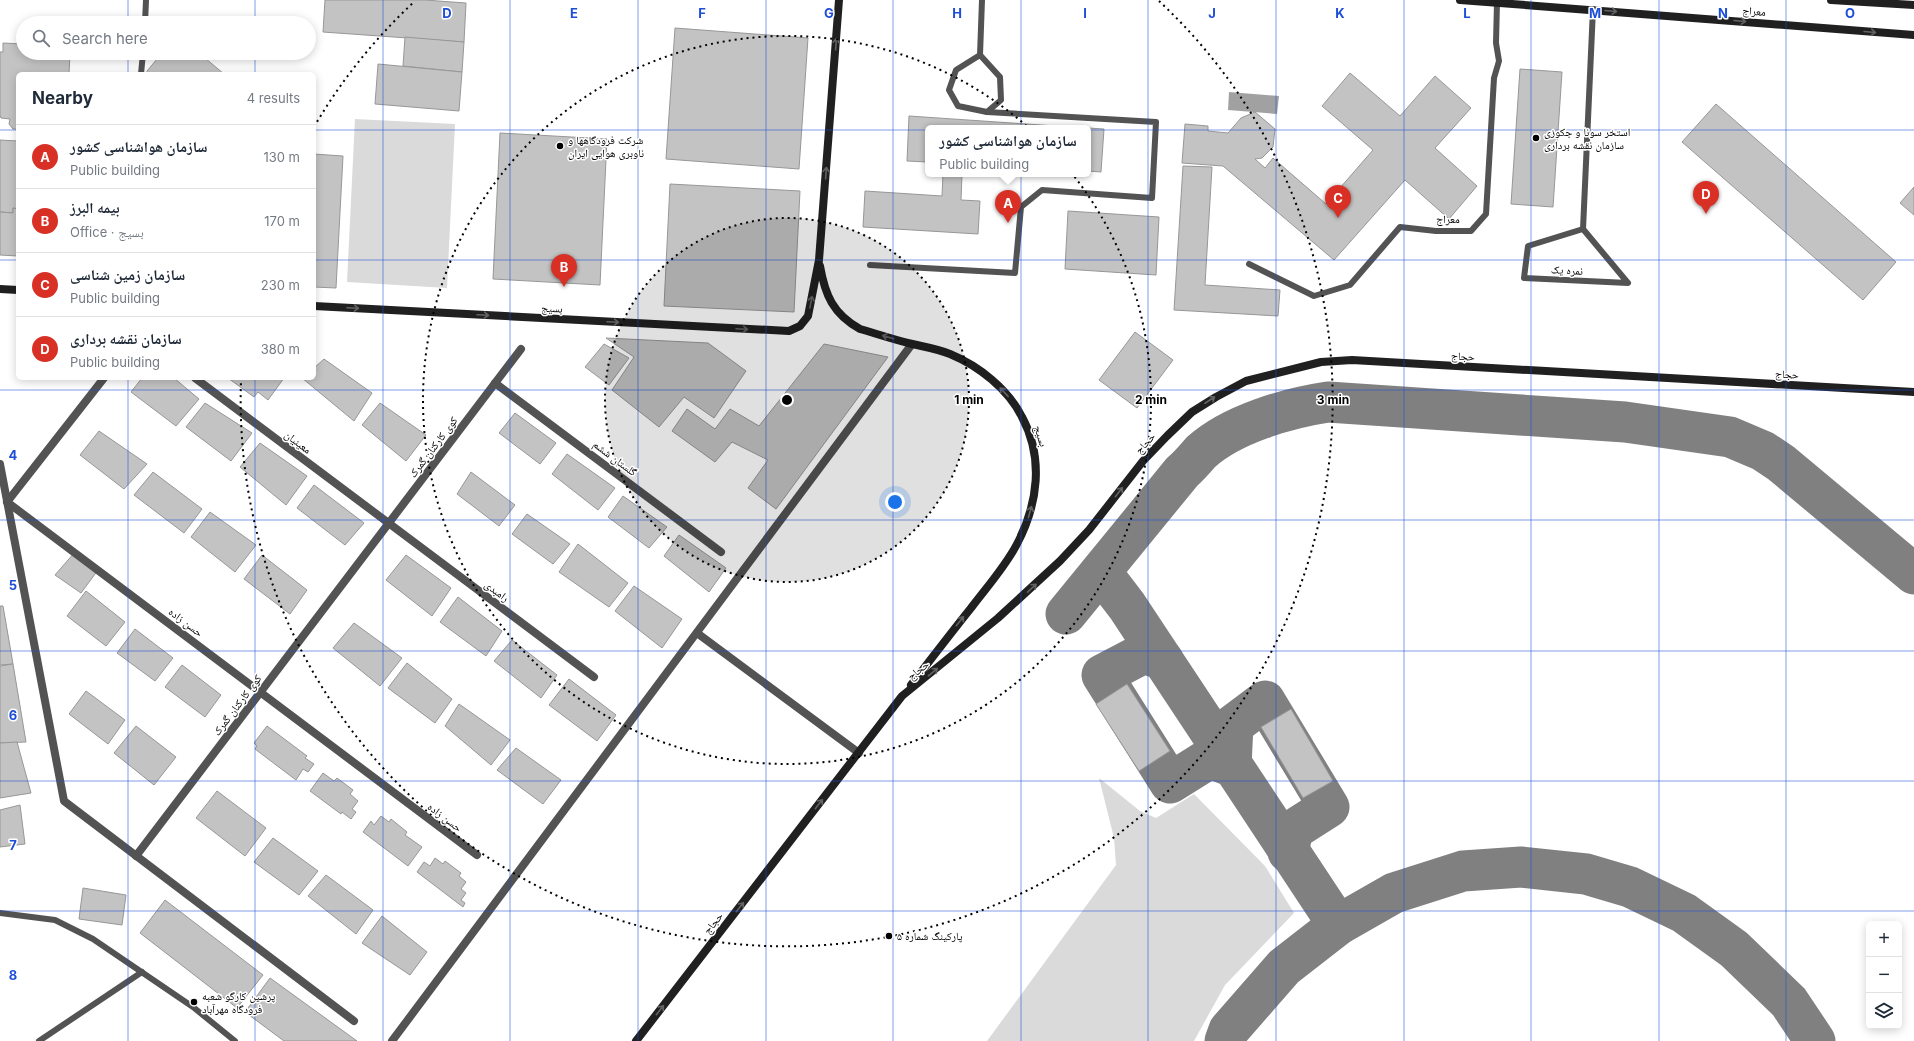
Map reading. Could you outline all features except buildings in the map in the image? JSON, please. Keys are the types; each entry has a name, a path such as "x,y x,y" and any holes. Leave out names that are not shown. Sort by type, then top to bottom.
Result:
{"main road":[{"path":"819,260 839,0"},
{"name":"معراج","path":"1460,0 1914,35"},
{"path":"1831,0 1914,5"},
{"name":"بسیج","path":"316,306 789,332 800,326 808,316 819,260"},
{"name":"بسیج","path":"819,260 824,288 840,314 849,323 860,329 950,354 986,376 1002,390 1018,408 1030,431 1036,454 1036,475 1032,506 1017,545 1001,568 902,696"},
{"path":"0,289 16,290"},
{"name":"حجاج","path":"636,1041 902,696 998,618 1060,561 1089,530 1143,461 1192,412 1246,381 1321,362 1352,360 1914,392"}],"street":[{"path":"392,1041 912,344"},
{"name":"کوی کارکنان گمرک","path":"136,856 520,349"},
{"path":"7,502 102,380"},
{"name":"معینیان","path":"198,380 388,524"},
{"name":"گلستان ششم","path":"495,383 721,552"},
{"path":"0,464 64,802 354,1021"},
{"name":"حسن زاده","path":"7,502 261,691 477,855"},
{"name":"رامبدی","path":"388,524 594,677"},
{"path":"697,633 859,753"}],"lane":[{"path":"145,16 146,0"},
{"path":"982,0 980,55 1000,77 1001,100 987,112"},
{"name":"معراج","path":"1248,264 1314,296 1350,285 1400,227 1436,231 1472,231 1486,214 1494,78 1499,61 1496,43 1498,2"},
{"path":"1583,229 1592,9"},
{"path":"870,265 1015,273 1021,207 1042,190 1152,198 1156,122 987,112 958,106 949,90 956,70 980,55"},
{"path":"141,72 142,60"},
{"name":"نمره یک","path":"1583,229 1628,283 1524,278 1528,246 1583,229"},
{"path":"0,912 55,920 93,939 193,1007 235,1041"},
{"path":"39,1041 142,972"}],"shaded area":[{"path":"1229,92 1279,96 1277,114 1228,110"},
{"path":"355,119 455,124 447,288 347,282"},
{"path":"1099,778 1140,811 1156,818 1194,794 1265,866 1294,913 1225,985 1194,1041 987,1041 1116,865 1114,838"}],"taxiway":[{"path":"1066,614 1182,472 1201,452 1228,433 1244,425 1296,408 1328,402 1625,422 1730,437 1763,451 1781,463 1914,574"},
{"path":"1101,572 1127,606 1338,925"},
{"path":"1163,660 1144,653 1102,675 1170,783 1210,758 1231,766 1233,725 1265,701 1329,807 1293,830 1288,852"},
{"path":"1225,1041 1229,1030 1284,967 1338,925 1394,893 1463,871 1521,867 1586,874 1630,887 1684,913 1734,949 1789,1002 1815,1041"}],"place":[{"name":"استخر سونا و جکوزی سازمان نقشه برداری","path":"1536,138"},
{"name":"شرکت فرودگاهها و ناوبری هوایی ایران","path":"560,146"},
{"name":"سازمان نقشه برداری","path":"1706,214"},
{"name":"سازمان زمین شناسی","path":"1338,218"},
{"name":"سازمان هواشناسی کشور","path":"1008,223"},
{"name":"بیمه البرز","path":"564,287"},
{"name":"پارکینگ شماره ۵","path":"889,936"},
{"name":"پرشین کارگو شعبه فرودگاه مهرآباد","path":"194,1002"}]}
